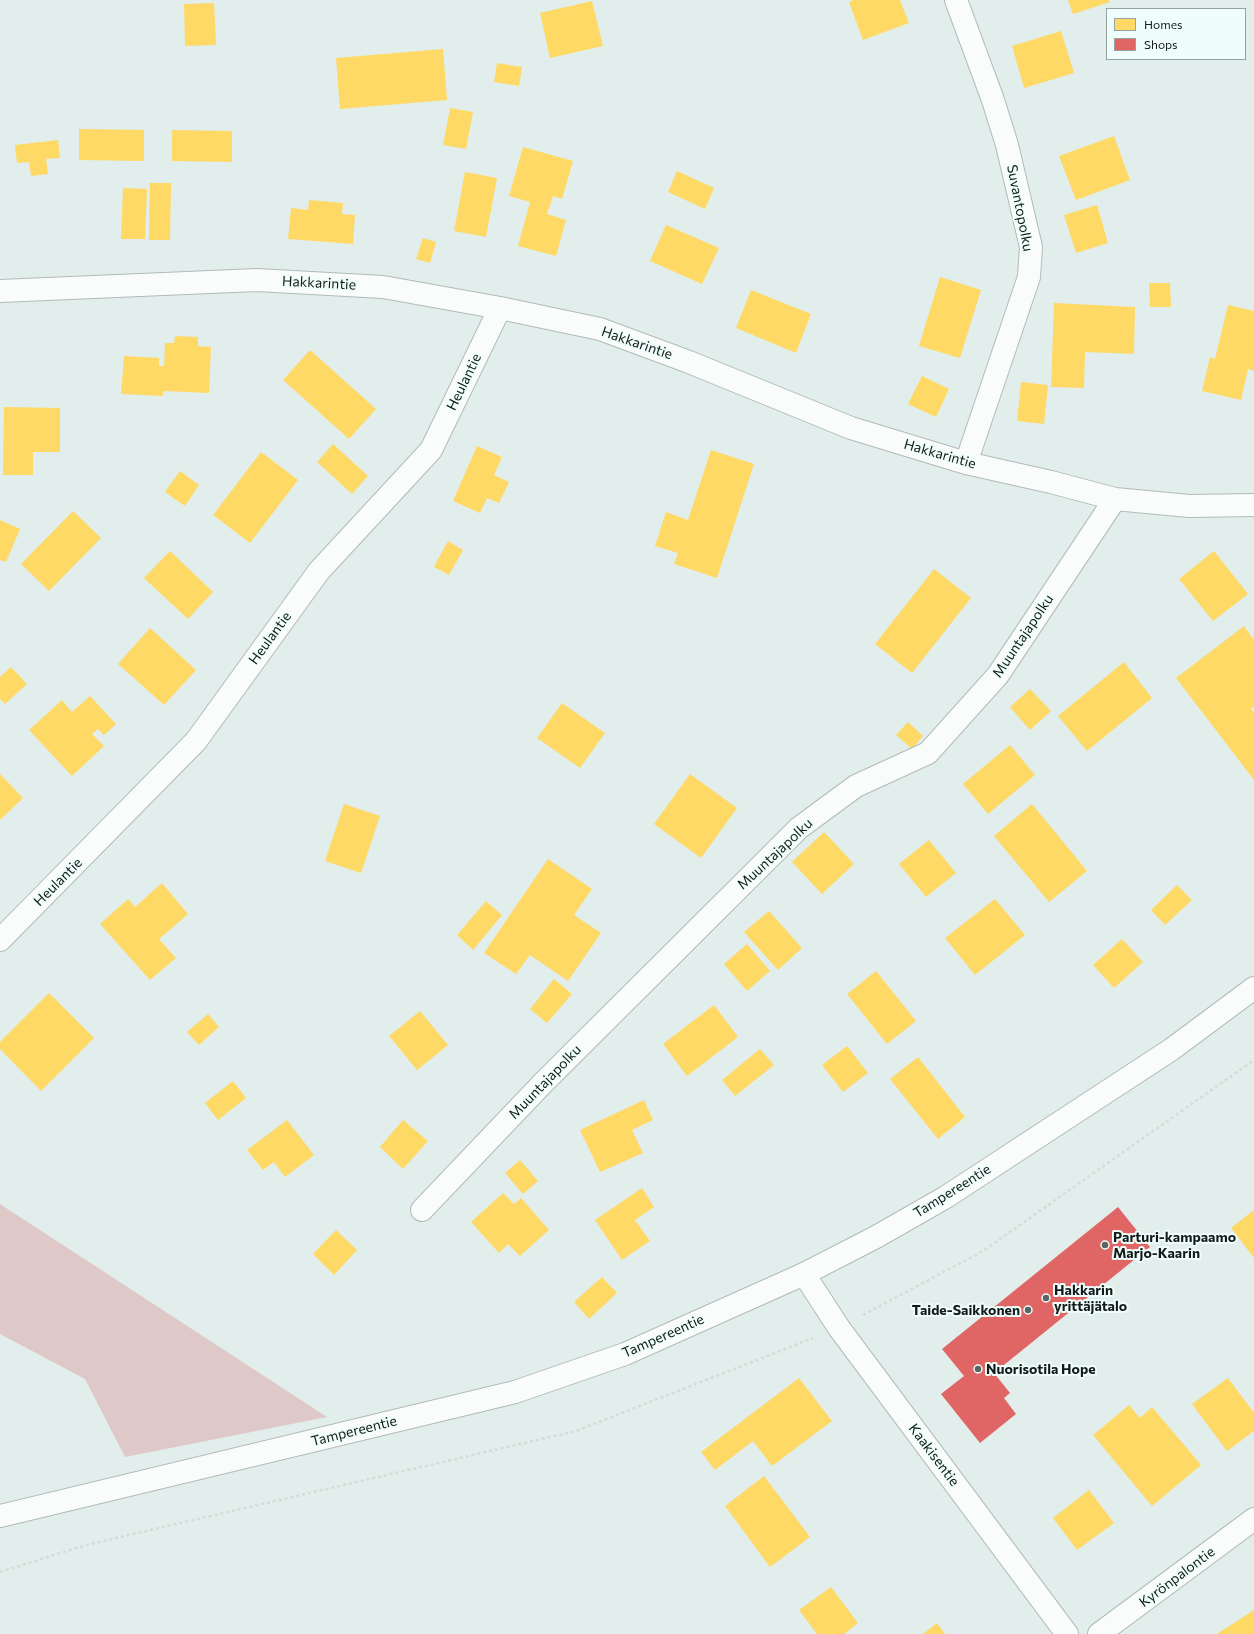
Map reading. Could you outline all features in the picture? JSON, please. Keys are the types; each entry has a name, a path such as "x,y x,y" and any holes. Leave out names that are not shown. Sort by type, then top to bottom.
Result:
{"street":[{"name":"Suvantopolku","path":"956,0 993,100 1007,145 1031,247 1029,277 966,463"},
{"name":"Hakkarintie","path":"0,291 257,280 383,287 500,308 608,332 690,362 851,428 966,463 1051,482 1115,499 1189,506 1254,505"},
{"name":"Heulantie","path":"0,940 196,741 319,570 431,450 500,308"},
{"name":"Muuntajapolku","path":"422,1210 542,1084 799,828 856,786 928,753 998,675 1115,499"},
{"name":"Tampereentie","path":"0,1516 515,1392 625,1354 804,1274 876,1237 946,1197 1172,1049 1254,988"},
{"name":"Kaakisentie","path":"804,1274 839,1328 1067,1634"},
{"name":"Kyrönpalontie","path":"1099,1634 1254,1519"}],"shaded area":[{"path":"0,1204 327,1417 125,1457 85,1379 0,1334"}],"building: Homes":[{"path":"854,0 900,0 909,23 863,40 849,2"},
{"path":"1068,0 1109,0 1110,2 1073,14"},
{"path":"592,1 603,46 550,58 540,13"},
{"path":"214,3 216,45 185,46 184,4"},
{"path":"1061,31 1074,73 1024,88 1012,46"},
{"path":"443,49 447,100 340,109 336,58"},
{"path":"497,63 522,67 519,86 494,82"},
{"path":"450,108 473,112 466,149 443,145"},
{"path":"79,129 144,130 144,161 79,160"},
{"path":"172,130 232,131 232,162 172,161"},
{"path":"1114,136 1130,180 1076,200 1059,156"},
{"path":"58,140 60,158 46,159 48,174 31,176 29,162 17,163 15,145"},
{"path":"523,147 573,161 562,199 553,196 547,214 566,220 556,256 518,246 530,202 509,196"},
{"path":"677,171 714,188 705,209 668,192"},
{"path":"465,172 497,178 486,237 454,231"},
{"path":"150,183 171,183 170,240 149,240"},
{"path":"123,188 147,189 145,239 121,239"},
{"path":"309,200 343,203 342,214 355,215 353,244 288,239 291,208 308,210"},
{"path":"1097,205 1108,243 1076,253 1064,215"},
{"path":"666,225 719,248 702,284 650,261"},
{"path":"423,238 436,242 430,263 416,259"},
{"path":"940,277 981,290 960,358 919,346"},
{"path":"1149,283 1170,283 1171,307 1150,307"},
{"path":"751,290 811,314 796,353 736,328"},
{"path":"1054,303 1135,307 1134,354 1085,352 1084,388 1051,387"},
{"path":"1228,305 1254,311 1254,371 1248,369 1241,400 1202,391 1210,357 1215,359"},
{"path":"175,336 198,337 198,346 211,347 209,393 163,391 163,396 121,394 124,356 159,358 159,366 164,366 165,343 174,343"},
{"path":"310,350 376,409 349,439 283,380"},
{"path":"922,376 949,389 936,417 908,404"},
{"path":"1021,382 1048,385 1044,424 1017,421"},
{"path":"4,407 60,408 60,452 33,452 33,475 3,475"},
{"path":"333,444 368,476 352,494 317,462"},
{"path":"477,446 502,457 494,475 509,482 499,503 487,498 480,513 453,501"},
{"path":"711,450 754,464 717,578 674,564 678,553 655,546 666,512 688,520"},
{"path":"261,452 298,480 250,543 213,515"},
{"path":"180,471 199,485 185,506 165,492"},
{"path":"73,511 101,538 49,591 21,564"},
{"path":"0,520 20,529 6,562 0,560"},
{"path":"448,541 463,550 449,575 434,567"},
{"path":"170,551 213,592 188,619 144,578"},
{"path":"1214,551 1248,594 1213,621 1179,579"},
{"path":"934,569 971,598 912,673 875,644"},
{"path":"1244,626 1254,640 1254,706 1251,709 1254,713 1254,780 1176,678"},
{"path":"150,628 196,670 164,705 118,664"},
{"path":"1124,662 1152,698 1087,751 1058,716"},
{"path":"11,667 27,684 5,704 0,699 0,677"},
{"path":"1030,689 1051,711 1030,730 1010,707"},
{"path":"90,696 116,724 104,735 98,729 92,734 104,746 72,776 29,730 62,700 72,712"},
{"path":"562,703 605,733 580,768 537,738"},
{"path":"908,722 923,736 912,749 896,735"},
{"path":"1010,745 1035,775 988,814 963,784"},
{"path":"0,774 23,798 0,820"},
{"path":"690,774 737,808 701,858 654,824"},
{"path":"344,804 380,816 361,873 325,861"},
{"path":"1032,804 1087,871 1049,902 994,836"},
{"path":"824,832 854,864 822,894 792,862"},
{"path":"929,840 956,873 926,897 899,864"},
{"path":"548,859 592,889 574,915 601,933 568,981 530,955 516,974 484,953"},
{"path":"162,883 188,914 159,939 176,958 150,980 100,924 128,899 135,907"},
{"path":"1177,885 1192,900 1165,925 1151,910"},
{"path":"995,899 1025,935 975,975 945,938"},
{"path":"486,901 502,915 473,950 457,935"},
{"path":"769,911 802,948 778,970 744,932"},
{"path":"1122,939 1143,962 1114,988 1093,965"},
{"path":"747,944 770,971 747,991 724,964"},
{"path":"876,971 916,1021 887,1044 847,994"},
{"path":"554,979 572,994 547,1023 530,1009"},
{"path":"49,993 94,1038 41,1091 0,1049 0,1042"},
{"path":"714,1005 738,1037 687,1076 663,1044"},
{"path":"420,1011 448,1045 417,1070 389,1036"},
{"path":"208,1014 219,1027 199,1045 187,1032"},
{"path":"847,1046 868,1073 843,1092 822,1065"},
{"path":"760,1049 774,1065 735,1096 722,1080"},
{"path":"918,1057 965,1117 938,1139 890,1079"},
{"path":"233,1081 246,1098 218,1120 205,1103"},
{"path":"644,1100 653,1120 632,1130 643,1153 600,1172 580,1130"},
{"path":"287,1120 314,1155 285,1177 274,1162 263,1170 247,1150"},
{"path":"403,1120 428,1141 403,1169 380,1147"},
{"path":"520,1160 538,1181 523,1194 505,1173"},
{"path":"642,1188 654,1207 635,1220 650,1241 622,1260 595,1220"},
{"path":"503,1193 514,1204 521,1198 549,1230 520,1256 508,1244 499,1253 471,1222"},
{"path":"1254,1210 1254,1258 1231,1228"},
{"path":"336,1230 357,1250 334,1275 313,1254"},
{"path":"602,1277 617,1293 589,1319 574,1302"},
{"path":"799,1378 832,1421 772,1466 753,1441 715,1470 701,1452"},
{"path":"1228,1378 1254,1413 1254,1431 1227,1451 1192,1404"},
{"path":"1129,1405 1140,1418 1152,1407 1201,1465 1152,1506 1093,1435"},
{"path":"764,1476 810,1537 770,1567 725,1506"},
{"path":"1089,1490 1114,1523 1077,1550 1053,1518"},
{"path":"831,1587 858,1623 844,1634 817,1634 799,1610"},
{"path":"1254,1610 1254,1634 1217,1634"},
{"path":"937,1623 945,1634 923,1634"}],"building: Shops":[{"name":"Hakkarin yrittäjätalo","path":"1118,1207 1150,1247 994,1373 1010,1393 1004,1398 1016,1414 980,1443 941,1394 964,1376 942,1349"}],"place":[{"name":"Parturi-kampaamo Marjo-Kaarin","path":"1105,1245"},
{"name":"Hakkarin yrittäjätalo","path":"1046,1298"},
{"name":"Taide-Saikkonen","path":"1028,1310"},
{"name":"Nuorisotila Hope","path":"978,1369"}]}
